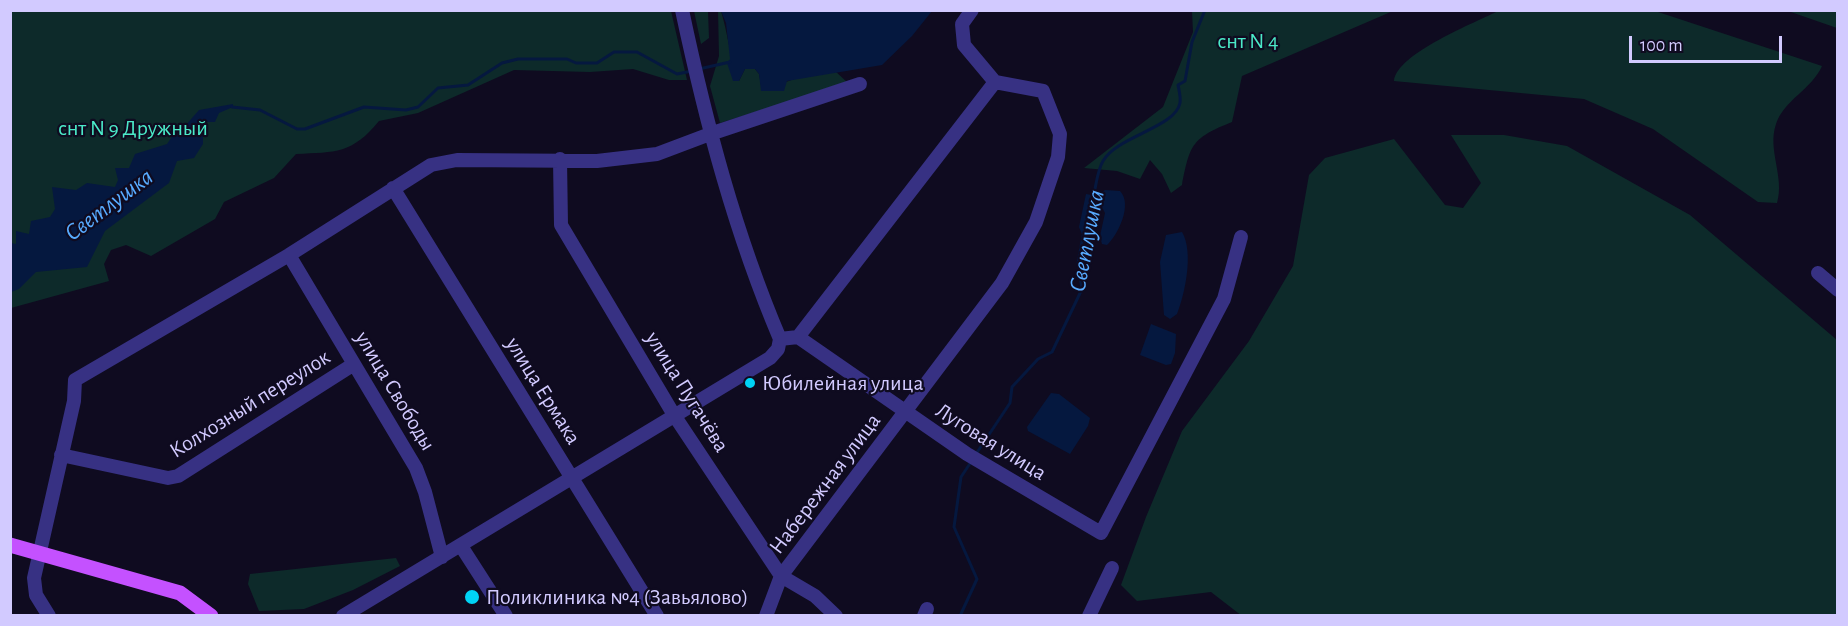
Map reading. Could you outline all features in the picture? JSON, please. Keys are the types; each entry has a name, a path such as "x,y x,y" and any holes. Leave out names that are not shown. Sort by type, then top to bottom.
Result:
{"main road":[{"path":"10,545 180,593 211,615"}],"street":[{"path":"343,615 361,611 442,557 770,358 778,349 780,339 743,245 710,134 697,85 682,10"},
{"path":"780,339 798,337 995,82 964,45 962,24 972,10"},
{"name":"Набережная улица","path":"766,615 781,576 1002,284 1036,222 1058,157 1060,134 1043,91 995,82"},
{"path":"49,615 36,595 34,578 74,401 75,380 289,255 430,165 457,160 597,161 657,154 860,84"},
{"name":"улица Пугачёва","path":"560,159 561,225 674,415 781,576 816,596 836,615"},
{"name":"улица Ермака","path":"393,188 657,615"},
{"name":"Луговая улица","path":"798,337 967,454 1101,533 1224,299 1241,237"},
{"name":"улица Свободы","path":"289,255 416,468 426,492 442,557"},
{"path":"1818,273 1838,290"},
{"name":"Колхозный переулок","path":"61,455 168,478 178,476 354,364"},
{"path":"461,546 506,615"},
{"path":"1089,615 1112,568"}],"green space":[{"path":"718,10 721,11 739,81 745,69 755,69 759,74 762,91 802,76 835,71 848,83 720,123 710,86 719,56"},
{"name":"снт N 4","path":"1192,10 1393,11 1242,76 1232,122 1208,133 1195,144 1188,160 1182,185 1171,193 1162,174 1150,160 1140,179 1117,171 1084,168 1163,107 1193,32"},
{"path":"1500,10 1655,11 1822,66 1812,81 1785,108 1776,124 1773,144 1779,183 1777,203 1758,202 1653,129 1584,99 1394,81 1398,70 1422,50"},
{"name":"снт N 9 Дружный","path":"10,11 671,11 687,80 669,80 633,69 590,72 514,70 418,113 379,121 360,140 342,149 322,153 296,154 274,178 224,202 215,219 151,256 126,245 111,250 104,264 109,281 11,308"},
{"path":"694,11 708,11 709,38 701,44"},
{"path":"1788,11 1837,11 1837,28"},
{"path":"1451,135 1504,135 1567,146 1690,215 1837,340 1837,615 1242,616 1211,592 1137,601 1121,585 1182,431 1249,341 1293,266 1309,175 1325,158 1394,139 1445,205 1463,208 1481,183"},
{"path":"396,558 400,566 353,590 304,609 259,611 248,584 250,574"}],"water":[{"path":"721,10 932,11 912,36 882,65 787,81 784,91 761,91 759,74 755,69 745,69 739,81 733,81 727,63 730,59 726,23"},
{"path":"233,104 233,107 219,113 215,122 203,122 203,144 194,158 177,161 169,183 105,231 87,267 36,272 19,289 11,292 11,243 16,244 16,231 29,234 31,221 50,217 55,209 52,187 76,190 87,183 115,187 118,180 115,168 129,168 135,154 167,144 173,135 181,135 185,132 185,126 199,110"},
{"path":"1105,190 1120,191 1125,204 1116,234 1107,245 1102,244 1100,236 1105,213 1103,209 1093,210 1090,238 1083,237 1079,227 1086,194 1097,196"},
{"path":"1182,232 1186,240 1187,273 1177,314 1170,319 1164,315 1160,262 1166,235"},
{"path":"1151,324 1176,334 1175,353 1171,364 1166,365 1140,355"},
{"path":"1051,393 1059,394 1090,418 1088,426 1070,454 1028,431 1027,427"}],"waterway":[{"name":"Светлушка","path":"1093,198 1101,165 1110,152 1157,126 1176,112 1180,103 1178,85 1185,81 1192,42 1205,10"},
{"name":"Светлушка","path":"232,107 260,110 297,129 305,129 364,107 406,110 418,107 438,88 468,85 502,63 518,59 567,59 576,63 597,63 614,52 637,52 677,74 692,71"},
{"name":"Светлушка","path":"699,69 730,62"},
{"name":"Светлушка","path":"976,454 1010,403 1012,387 1038,359 1052,352 1082,289 1078,263 1083,236"},
{"name":"Светлушка","path":"960,616 977,579 954,527 961,477 971,462"}],"place":[{"name":"Юбилейная улица","path":"750,383"},
{"name":"Поликлиника №4 (Завьялово)","path":"472,597"}]}
